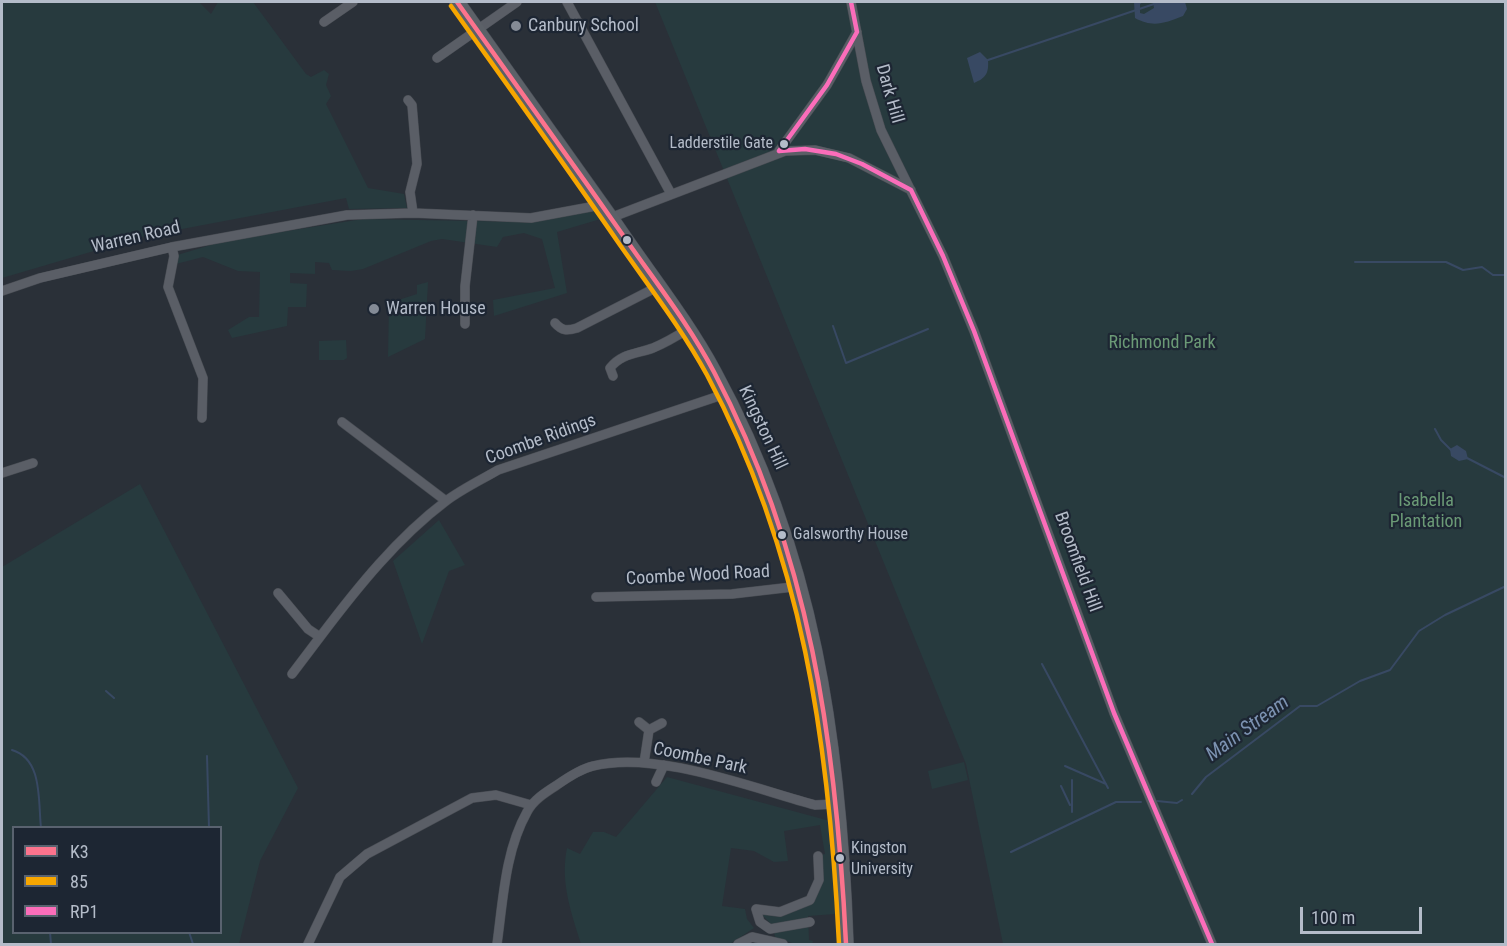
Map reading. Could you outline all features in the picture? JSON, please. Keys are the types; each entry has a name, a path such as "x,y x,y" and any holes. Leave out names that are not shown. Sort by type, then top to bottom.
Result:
{"main road":[{"name":"Kingston Hill","path":"457,2 688,329 725,394 777,511 801,586 824,703 836,804 846,945"}],"street":[{"path":"324,22 353,2"},
{"path":"567,2 670,192"},
{"name":"Dark Hill","path":"851,2 866,81 881,130 911,190"},
{"path":"436,58 514,3"},
{"path":"779,151 827,85 856,32"},
{"path":"408,99 412,105 417,164 410,192 413,213"},
{"path":"779,151 805,149 836,154 862,164 911,190"},
{"name":"Warren Road","path":"2,291 40,278 172,247 348,215 413,213 531,218 606,211 670,192 779,151"},
{"name":"Broomfield Hill","path":"911,190 943,256 974,331 1114,713 1212,945"},
{"path":"465,324 465,286 473,215"},
{"path":"172,247 174,256 168,287 203,378 202,418"},
{"path":"555,323 560,329 567,331 577,328 659,286"},
{"path":"613,376 610,368 616,361 628,354 654,348 688,329"},
{"name":"Coombe Ridings","path":"292,674 356,589 398,544 446,501 498,470 725,394"},
{"path":"342,422 446,501"},
{"path":"2,473 33,464"},
{"name":"Coombe Wood Road","path":"596,597 732,594 801,586"},
{"path":"278,593 308,629 320,637"},
{"path":"639,723 649,730"},
{"path":"649,730 662,723"},
{"path":"644,763 649,730"},
{"name":"Coombe Park","path":"497,945 505,882 520,826 531,805 543,794 591,766 620,762 664,765 815,805 836,804"},
{"path":"656,782 664,765"},
{"path":"308,945 340,877 366,854 472,798 496,795 531,805"},
{"path":"783,945 760,922 756,909 780,912 810,900 819,880 819,856"},
{"path":"738,945 752,937 771,935 810,921"}],"green space":[{"path":"2,2 199,2 211,14 218,2 253,2 306,74 311,77 324,70 329,74 326,85 331,96 326,104 368,188 404,194 407,208 349,209 346,198 145,236 2,278"},
{"name":"Richmond Park","path":"655,2 1505,2 1505,944 1003,944 966,764"},
{"path":"598,210 604,218 557,232 567,293 494,316 493,300 555,288 542,239 524,233 503,237 497,247 442,239 431,241 363,269 351,271 332,270 329,263 315,262 315,274 290,273 290,283 307,284 306,307 288,307 287,326 232,338 228,330 249,317 259,317 260,272 238,271 203,257 172,265 174,256 224,241 363,219 530,222 559,214"},
{"path":"428,282 425,339 388,357 389,303 417,294 417,285"},
{"path":"346,340 347,358 319,360 319,341"},
{"path":"140,484 298,788 260,861 239,944 2,944 2,567"},
{"path":"439,520 465,565 449,571 422,644 393,561"},
{"path":"964,762 968,780 932,789 928,771"},
{"path":"667,777 830,821 835,914 808,916 809,940 813,941 812,944 795,944 775,937 773,926 762,915 763,912 813,899 821,855 825,854 820,825 784,831 788,861 774,862 754,851 731,848 722,906 745,909 747,919 754,928 730,944 581,944 570,909 566,885 567,848 580,854 593,832 604,832 616,837"}],"water":[{"path":"1134,2 1143,2 1140,4 1140,13 1144,14 1154,8 1153,2 1185,2 1187,9 1183,16 1153,24 1135,18"},
{"path":"980,52 988,60 988,68 984,77 974,83 967,58"},
{"path":"1457,445 1466,451 1468,459 1459,461 1451,456 1450,449"}],"waterway":[{"path":"988,60 1160,2"},
{"path":"1355,262 1446,262 1463,270 1482,267 1493,275 1506,275"},
{"path":"833,326 846,363 928,329"},
{"path":"1435,429 1441,440 1451,450"},
{"path":"1467,458 1506,478"},
{"name":"Main Stream","path":"1192,794 1206,777 1300,706 1317,706 1360,681 1390,670 1419,631 1445,615 1506,586"},
{"path":"1042,664 1108,788"},
{"path":"106,691 114,698"},
{"path":"12,750 22,755 34,772 39,794 41,826"},
{"path":"207,756 209,826"},
{"path":"1065,766 1106,784"},
{"path":"1072,780 1072,812"},
{"path":"1061,786 1070,805"},
{"path":"1157,801 1177,803 1182,800"},
{"path":"1011,852 1116,802 1141,802"},
{"path":"50,934 51,944"},
{"path":"190,934 193,944"}],"transit line":[{"name":"K3","path":"457,2 684,322 705,355 747,441 774,510 795,580 812,650 835,795 846,944"},
{"name":"RP1","path":"779,151 827,85 857,32 851,2"},
{"name":"85","path":"451,6 676,325 707,375 740,443 767,512 788,581 805,652 828,796 839,944"},
{"name":"RP1","path":"779,151 805,149 836,154 862,164 911,190 943,256 974,331 1114,713 1212,944"}],"place":[{"name":"Canbury School","path":"516,26"},
{"name":"Ladderstile Gate","path":"784,144"},
{"name":"Warren House","path":"374,309"},
{"name":"Galsworthy House","path":"782,535"},
{"name":"Kingston University","path":"840,858"}],"park label":[{"name":"Isabella Plantation","path":"1426,511"}]}
